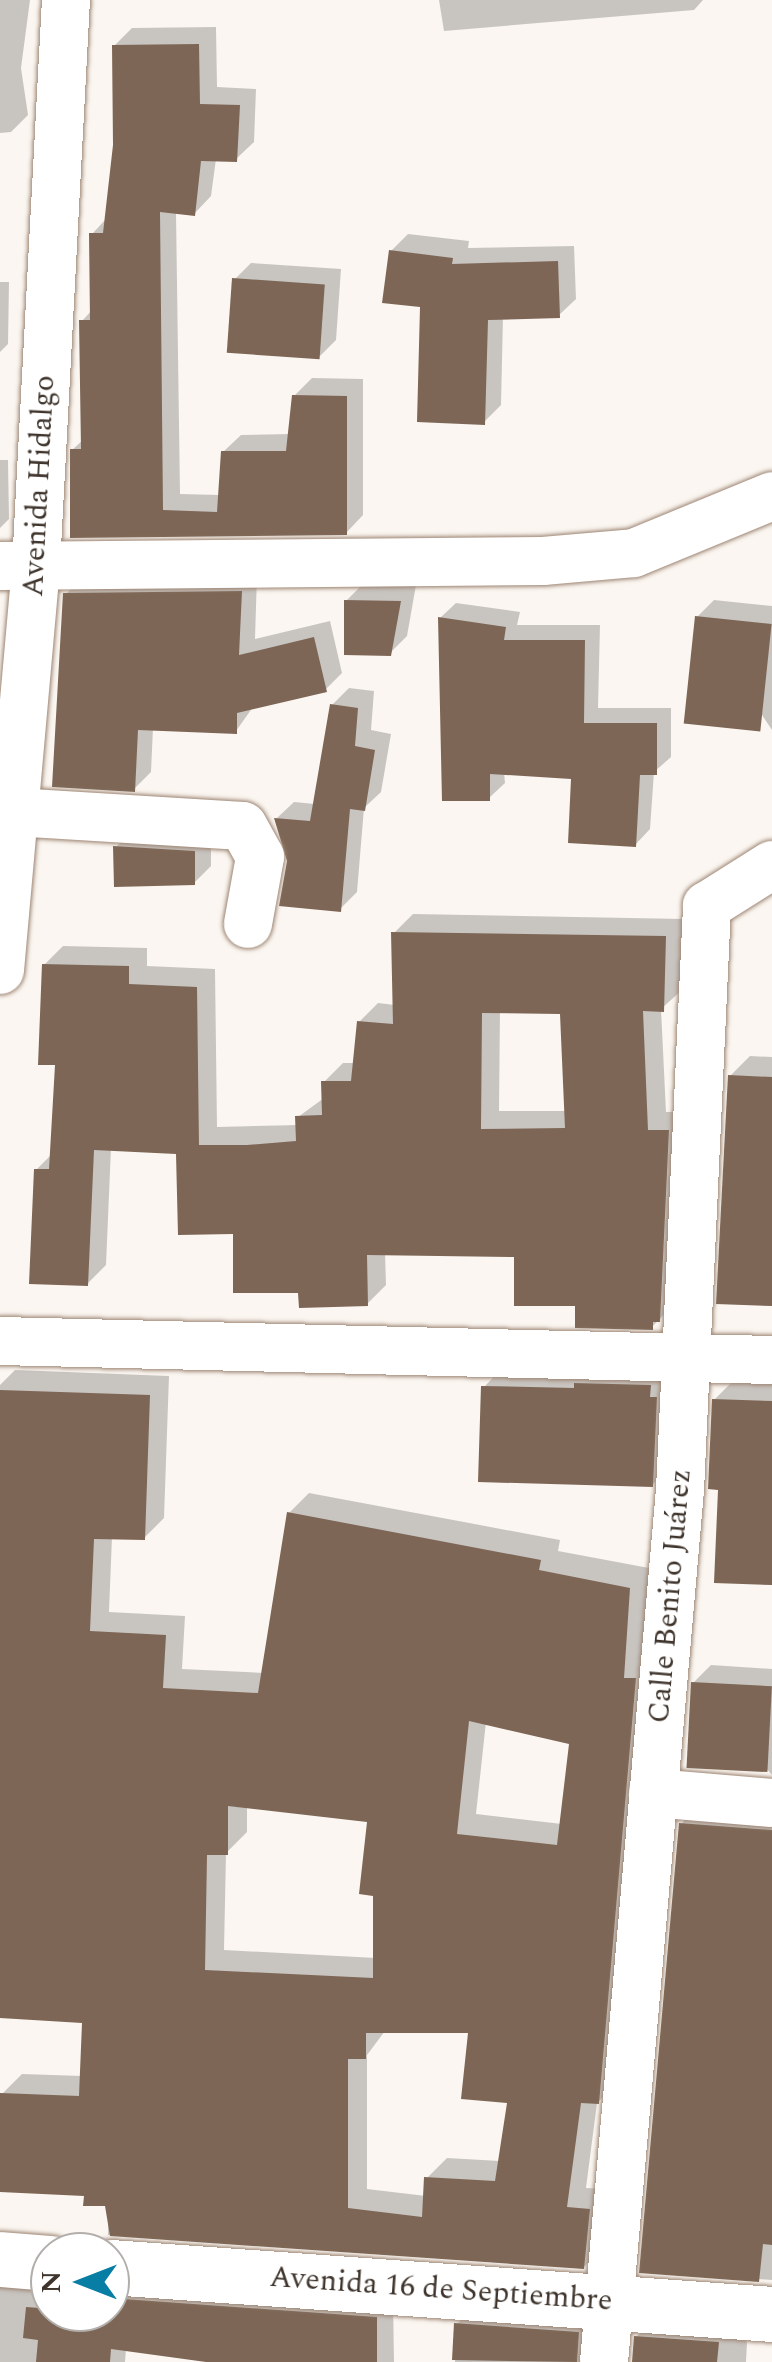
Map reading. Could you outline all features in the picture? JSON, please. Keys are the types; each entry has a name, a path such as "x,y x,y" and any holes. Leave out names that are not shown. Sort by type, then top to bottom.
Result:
{"street":[{"name":"Avenida Hidalgo","path":"0,970 14,812 18,566 66,0"},
{"path":"18,566 418,564 634,553 772,496"},
{"path":"14,812 243,826 260,857 248,924"},
{"name":"Calle Benito Juárez","path":"604,2362 688,1358 707,906 772,864"},
{"path":"0,1341 772,1360"},
{"path":"653,1794 772,1802"},
{"path":"0,2260 30,2262"},
{"name":"Avenida 16 de Septiembre","path":"130,2268 772,2314"}],"building":[{"path":"199,44 200,104 240,105 237,162 201,161 195,216 160,212 163,510 217,512 221,451 286,451 292,395 347,396 347,535 70,538 70,449 81,449 79,320 90,320 89,233 103,233 113,145 112,45"},
{"path":"389,250 453,258 452,264 558,261 560,318 488,320 485,425 417,422 420,307 382,303"},
{"path":"232,278 325,284 320,359 227,353"},
{"path":"242,591 239,655 314,637 327,692 237,713 237,734 138,730 135,792 52,787 63,593"},
{"path":"344,600 401,601 391,656 344,655"},
{"path":"695,616 772,624 760,731 684,723"},
{"path":"438,617 506,627 504,640 585,640 584,723 657,723 657,775 640,775 636,847 568,843 571,779 490,774 490,801 442,801"},
{"path":"330,704 358,708 355,746 375,750 365,811 350,809 341,912 279,906 287,861 274,818 310,821"},
{"path":"113,846 195,851 195,885 114,887"},
{"path":"391,932 666,936 664,1012 643,1011 648,1130 669,1130 660,1322 653,1322 653,1330 575,1328 575,1306 514,1306 514,1257 367,1255 368,1306 299,1308 298,1293 233,1293 233,1234 178,1235 176,1154 94,1150 88,1286 29,1284 34,1169 49,1169 55,1065 38,1065 42,964 129,966 129,984 197,987 199,1145 296,1141 295,1116 322,1115 321,1081 351,1081 357,1021 393,1024","holes":["482,1013 560,1014 565,1128 481,1129"]},
{"path":"728,1075 772,1077 772,1306 716,1304"},
{"path":"574,1383 651,1385 650,1397 657,1397 653,1487 478,1482 481,1386 574,1388"},
{"path":"0,1390 150,1395 145,1540 94,1539 90,1631 166,1635 163,1688 258,1693 287,1512 541,1560 539,1570 630,1588 624,1678 636,1678 599,2104 581,2103 567,2207 590,2209 584,2269 130,2237 130,2232 109,2232 105,2206 83,2206 84,2196 0,2192 0,2093 79,2096 82,2023 0,2018","holes":["469,1721 569,1744 557,1845 457,1834","228,1806 367,1822 359,1894 373,1896 373,1978 205,1970 207,1855 228,1855","366,2033 468,2033 461,2099 507,2103 495,2181 424,2177 422,2217 348,2208 348,2059 366,2059"]},
{"path":"712,1399 772,1401 772,1585 714,1583 718,1490 708,1489"},
{"path":"691,1682 772,1686 767,1772 686,1768"},
{"path":"679,1823 772,1830 772,2245 763,2244 759,2282 639,2273"},
{"path":"130,2299 377,2317 377,2362 206,2362 111,2349 110,2362 36,2362 38,2340 23,2338 26,2307 30,2307 30,2332 130,2332"},
{"path":"454,2323 579,2332 577,2362 452,2360"},
{"path":"634,2336 719,2342 717,2362 632,2362"}]}
